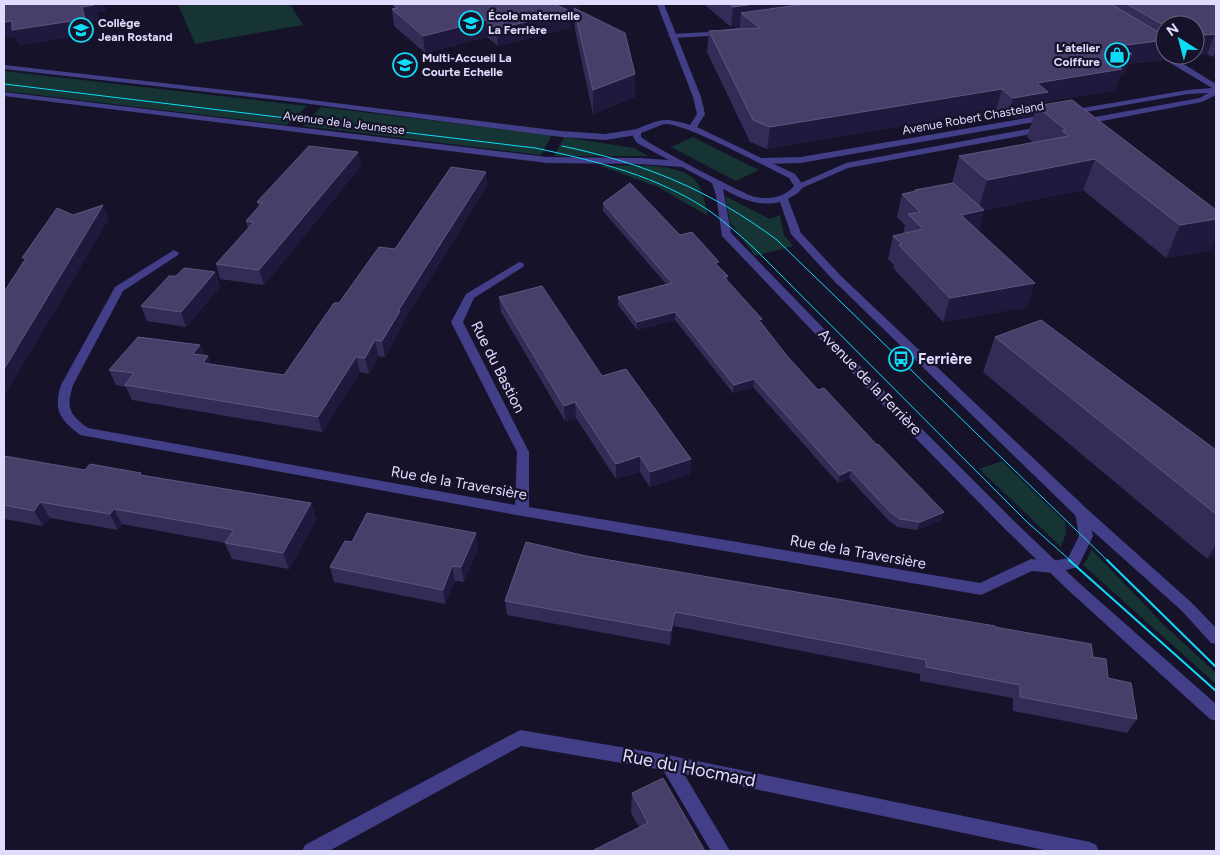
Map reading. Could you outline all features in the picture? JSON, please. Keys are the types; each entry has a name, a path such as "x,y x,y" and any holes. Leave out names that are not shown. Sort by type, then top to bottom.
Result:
{"street":[{"path":"660,4 702,114 692,128"},
{"path":"672,36 709,34 767,25"},
{"path":"1145,44 1216,90"},
{"name":"Avenue de la Jeunesse","path":"4,67 287,99 561,134 604,137 637,132 662,122 670,121 692,128 792,176 799,186"},
{"name":"Avenue Robert Chasteland","path":"784,198 796,191 799,186 846,166 1202,100 1216,90"},
{"name":"Avenue Robert Chasteland","path":"762,161 801,160 1188,92 1216,90"},
{"name":"Avenue de la Jeunesse","path":"4,94 547,160 640,161 682,164"},
{"path":"637,132 637,137 640,141 750,199 761,202 784,198 796,234 836,278 1082,513 1187,607 1216,638"},
{"name":"Avenue de la Ferrière","path":"716,181 721,195 726,234 956,472 1053,567 1125,634 1190,689 1216,714"},
{"name":"Rue de la Traversière","path":"174,253 119,289 67,385 62,400 67,418 84,432 522,511 981,589 1031,565 1053,567"},
{"name":"Rue du Bastion","path":"519,265 470,296 457,322 522,452 522,511"},
{"path":"1053,567 1075,561 1086,536 1082,513"},
{"name":"Rue du Hocmard","path":"311,851 520,738 668,763 1090,851"},
{"path":"668,763 721,851"}],"green space":[{"path":"178,4 290,4 303,25 195,44"},
{"path":"4,71 307,106 287,125 4,91"},
{"path":"321,107 552,135 541,155 303,126"},
{"path":"564,137 634,148 648,156 554,156"},
{"path":"693,137 759,170 736,181 671,147"},
{"path":"634,165 674,169 682,171 694,179 700,187 708,216 658,187 601,166"},
{"path":"725,196 770,219 780,215 784,235 793,246 755,256 730,222"},
{"path":"1002,461 1065,522 1066,533 1061,547 979,469"},
{"path":"1091,549 1164,625 1216,673 1216,684 1083,565"}],"building":[{"path":"4,4 94,5 82,7 85,19 12,30 12,21 4,22"},
{"name":"École maternelle La Ferrière","path":"393,4 554,4 570,11 497,29 486,20 423,36 392,9 398,8"},
{"path":"729,4 754,4 733,7"},
{"path":"805,4 1111,4 1155,30 1155,41 1119,46 1132,54 1105,58 1122,69 1037,83 1048,92 1013,98 1002,89 770,127 753,120 709,31 760,28 741,13"},
{"path":"1127,4 1216,4 1216,34 1205,35 1205,15 1155,15 1155,20"},
{"path":"574,8 625,33 635,74 593,90"},
{"path":"1072,100 1216,210 1216,219 1180,225 1095,159 987,180 959,156 1069,136 1062,131 1066,130 1036,106"},
{"path":"309,146 358,152 259,270 216,264 254,222 246,221 262,203 257,202"},
{"path":"451,167 486,172 398,311 400,311 382,341 375,340 365,358 356,357 318,417 125,385 134,373 109,370 138,337 200,345 193,354 208,356 203,363 284,375 334,303 339,303 379,247 395,249"},
{"path":"630,183 680,235 692,232 719,262 715,263 728,276 724,277 762,319 759,320 787,356 818,390 824,388 877,445 944,512 920,522 900,519 890,512 851,470 840,475 754,379 734,385 675,312 637,322 618,297 672,283 603,203"},
{"path":"953,183 984,210 961,215 1035,283 950,298 899,245 902,244 893,236 923,229 908,214 920,212 902,194"},
{"path":"103,205 4,369 4,292 26,258 22,258 57,208 73,215"},
{"path":"184,268 215,272 181,312 141,306 169,276 176,276"},
{"path":"542,286 602,376 626,369 691,459 650,472 640,456 616,464 575,402 564,406 499,297"},
{"path":"1041,320 1216,450 1216,514 995,337"},
{"path":"4,456 85,470 90,464 141,473 140,475 311,503 283,553 225,543 234,530 114,509 110,514 40,502 34,511 4,505"},
{"path":"367,513 476,533 461,567 452,566 443,590 330,567 345,541 352,542"},
{"path":"526,542 586,556 1091,644 1093,657 1106,659 1108,678 1131,683 1137,719 1020,697 1020,685 926,667 926,660 675,612 671,631 505,601"},
{"path":"663,778 705,851 592,851 648,823 632,793"}],"tram line":[{"path":"4,84 535,148 604,164 648,179 691,199 711,212 755,249 1026,521 1071,561"},
{"path":"562,146 621,161 675,181 727,207 777,240 1108,561"},
{"path":"1069,560 1216,691"},
{"path":"1107,560 1216,667"}],"place":[{"name":"École maternelle La Ferrière","path":"471,23"},
{"name":"Collège Jean Rostand","path":"81,30"},
{"name":"L’atelier Coiffure","path":"1117,55"},
{"name":"Multi-Accueil La Courte Echelle","path":"405,65"},
{"name":"Ferrière","path":"901,359"}]}
